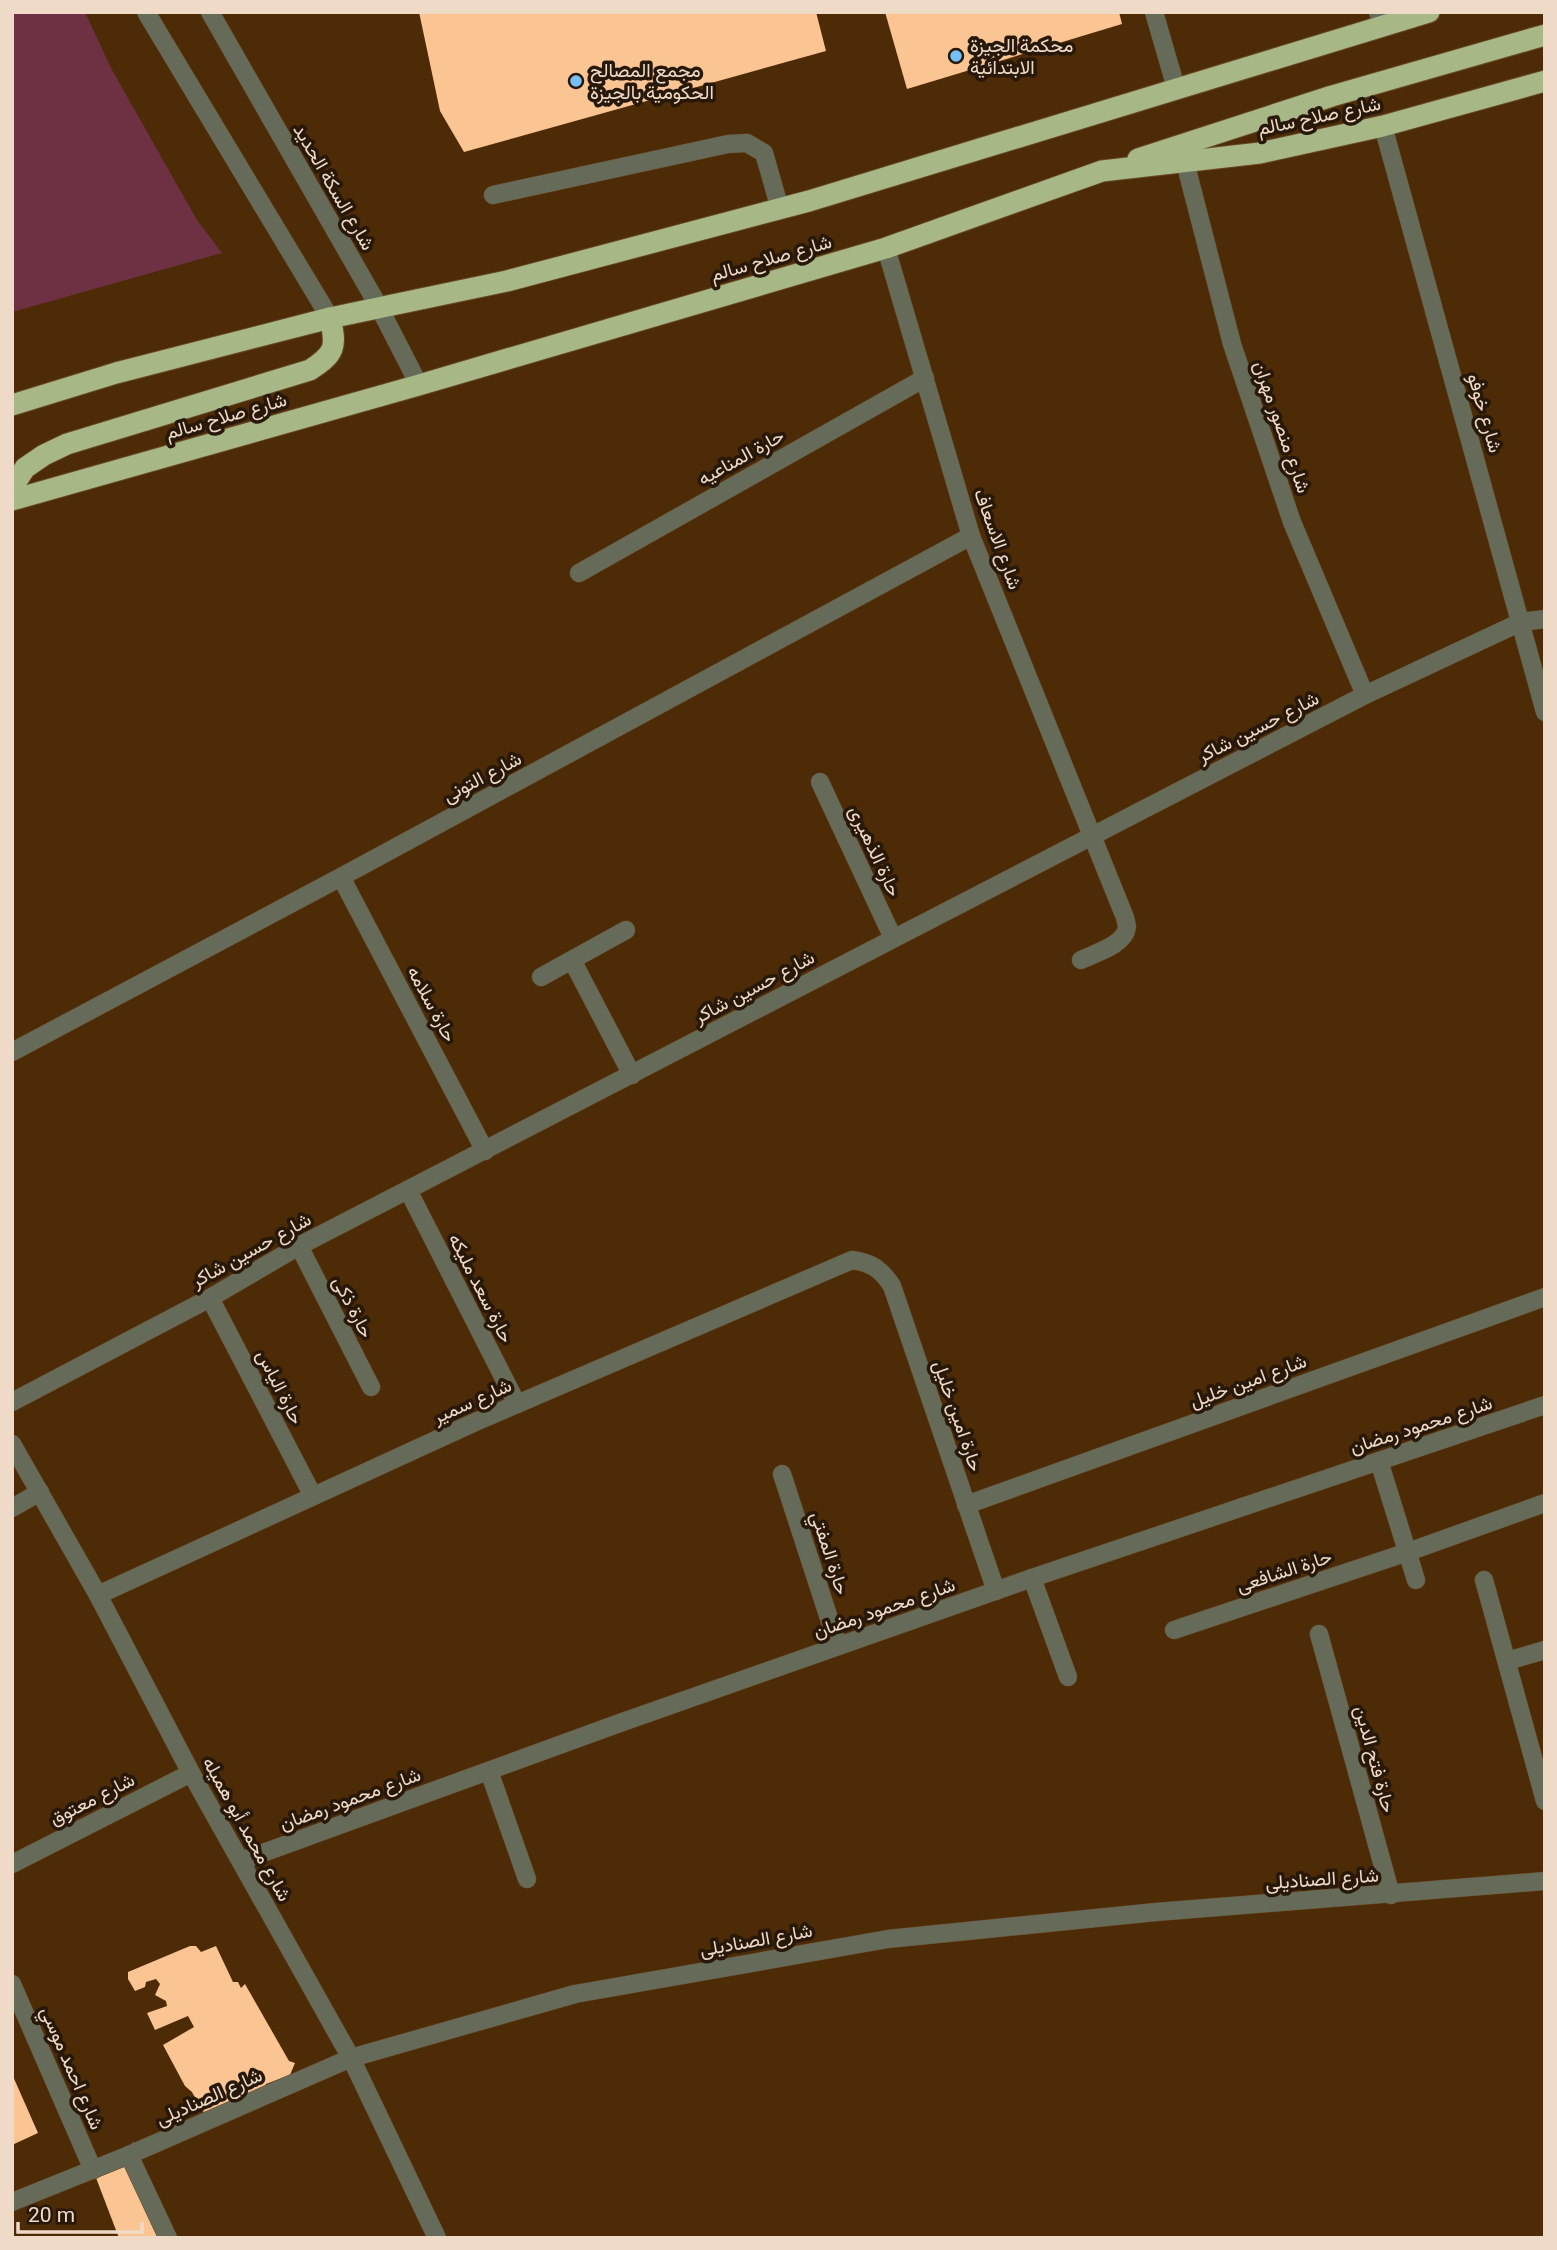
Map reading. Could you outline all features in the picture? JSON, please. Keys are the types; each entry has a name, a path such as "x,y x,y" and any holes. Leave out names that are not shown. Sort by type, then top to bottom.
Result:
{"highway":[{"path":"12,405 116,373 330,318 508,281 780,209 1176,89 1380,19 1429,12"},
{"path":"1102,171 1332,96 1545,35"},
{"name":"شارع صلاح سالم","path":"12,500 419,385 886,248 1102,171 1260,153 1383,126 1545,81"},
{"path":"12,488 25,468 67,444 310,370 327,359 333,349 335,338 330,318"}],"street":[{"path":"146,12 330,318"},
{"name":"شارع السكة الحديد","path":"210,12 379,307 419,385"},
{"path":"1154,12 1176,89"},
{"name":"شارع خوفو","path":"1383,126 1545,712"},
{"path":"493,195 728,144 747,143 764,153 780,209"},
{"name":"شارع منصور مهران","path":"1185,162 1231,344 1292,522 1365,695"},
{"name":"شارع الاسعاف","path":"886,248 971,536 1124,915 1127,926 1123,937 1081,960"},
{"name":"حارة المناعيه","path":"579,573 925,378"},
{"name":"شارع التونى","path":"12,1052 971,536"},
{"name":"شارع حسين شاكر","path":"12,1402 299,1246 1365,695 1521,622 1545,618"},
{"name":"حارة الذهيرى","path":"820,782 892,938"},
{"name":"حارة سلامه","path":"341,877 485,1152"},
{"path":"541,977 626,930"},
{"path":"572,960 632,1074"},
{"name":"حارة سعد مليكه","path":"408,1190 517,1404"},
{"name":"حارة ذكى","path":"299,1246 371,1387"},
{"name":"شارع سمير","path":"98,1595 517,1404 836,1266 852,1260 869,1262"},
{"name":"حارة امين خليل","path":"869,1262 883,1272 892,1286 996,1591"},
{"name":"حارة الياس","path":"209,1297 313,1496"},
{"name":"شارع امين خليل","path":"966,1505 1545,1297"},
{"name":"شارع محمود رمضان","path":"241,1861 1032,1578 1545,1405"},
{"name":"شارع محمد أبو هميله","path":"12,1444 98,1595 191,1773 351,2058 437,2238"},
{"path":"1379,1461 1416,1580"},
{"name":"حارة المفتي","path":"782,1474 838,1646"},
{"path":"12,1508 40,1492"},
{"name":"حارة الشافعى","path":"1174,1629 1408,1552 1545,1503"},
{"path":"1032,1578 1068,1676"},
{"path":"1484,1580 1545,1801"},
{"name":"حارة فتح الدين","path":"1319,1634 1391,1895"},
{"path":"1507,1661 1545,1650"},
{"path":"489,1771 527,1879"},
{"name":"شارع معتوق","path":"12,1864 191,1773"},
{"name":"شارع الصناديلى","path":"12,2202 129,2155 351,2058 575,1993 888,1938 1156,1912 1545,1881"},
{"name":"شارع احمد موسي","path":"12,1984 93,2170"},
{"path":"129,2155 168,2238"}],"shaded area":[{"path":"12,12 85,12 112,70 197,220 222,253 12,312"}],"building":[{"name":"مجمع المصالح الحكومية بالجيزة","path":"419,12 816,12 826,51 464,152 440,111"},
{"name":"محكمة الجيزة الابتدائية","path":"885,12 1119,12 1122,24 907,89"},
{"path":"190,1946 196,1946 201,1952 216,1946 233,1982 238,1982 241,1988 245,1984 289,2061 295,2063 290,2075 266,2084 263,2091 207,2113 202,2111 192,2092 185,2086 163,2045 194,2027 188,2016 155,2030 147,2013 167,2006 166,2001 155,1995 160,1984 156,1979 146,1982 145,1987 135,1991 128,1979 128,1972"},
{"path":"12,2074 38,2133 12,2145"},
{"path":"134,2142 169,2238 119,2238 93,2170"}],"place":[{"name":"محكمة الجيزة الابتدائية","path":"956,56"},
{"name":"مجمع المصالح الحكومية بالجيزة","path":"576,81"}]}
